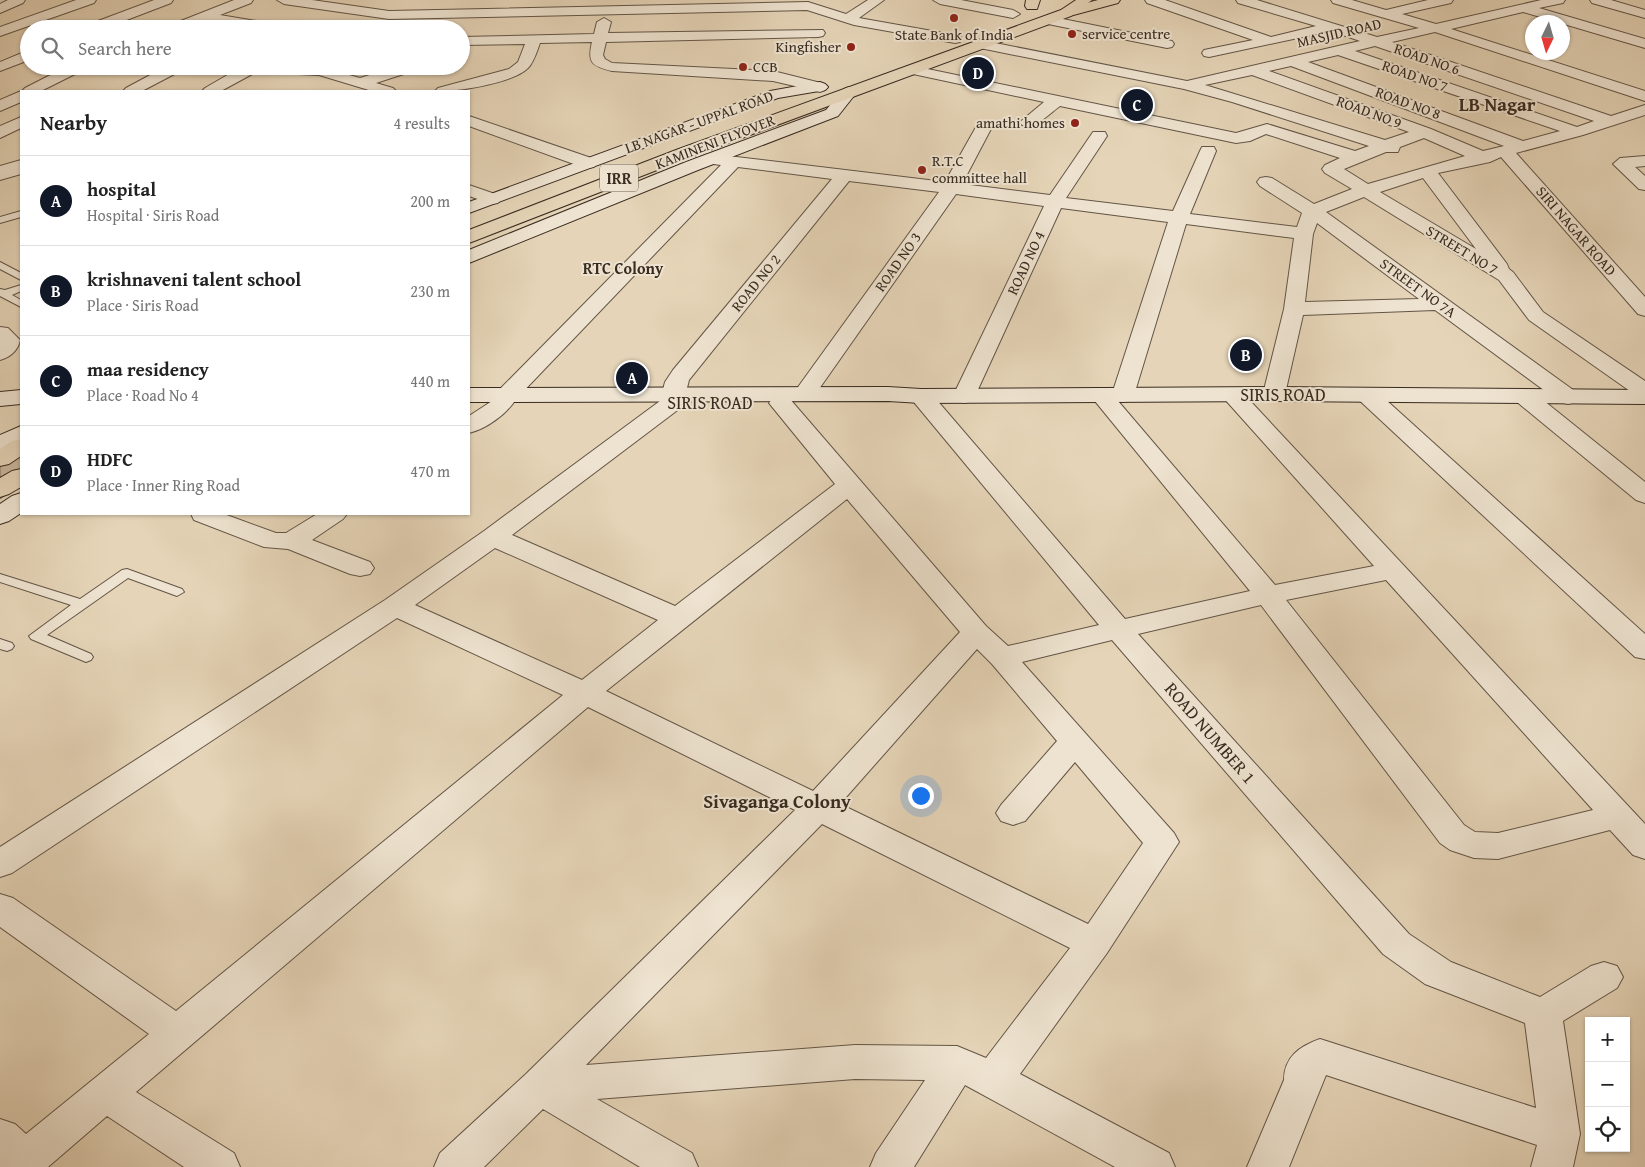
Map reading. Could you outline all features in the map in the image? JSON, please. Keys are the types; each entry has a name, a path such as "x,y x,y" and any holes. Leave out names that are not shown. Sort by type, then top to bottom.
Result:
{"main road":[{"name":"IRR","path":"1066,13 1085,0"},
{"name":"IRR","path":"918,68 899,59 948,41 976,38 1048,20 1113,0"},
{"path":"988,25 1036,3"},
{"name":"IRR","path":"820,87 843,87 918,68 966,50 976,38"},
{"path":"948,41 966,50"},
{"name":"KAMINENI FLYOVER","path":"470,220 742,114 820,87"},
{"name":"KAMINENI FLYOVER","path":"470,237 682,154 843,87"},
{"path":"0,459 20,447"},
{"path":"0,490 20,477"}],"street":[{"path":"0,9 18,0"},
{"path":"33,20 89,0"},
{"path":"113,20 166,0"},
{"path":"196,20 246,0"},
{"path":"284,0 390,15 608,5 808,6 821,12 849,18 854,21 948,41"},
{"path":"324,6 338,0"},
{"path":"849,18 878,0"},
{"path":"940,0 1014,14"},
{"name":"ROAD NO 8","path":"1152,0 1261,40 1298,59 1515,149"},
{"name":"ROAD NO 6","path":"1243,0 1338,21 1375,42 1610,121"},
{"path":"1288,0 1338,21"},
{"path":"1338,0 1387,7 1415,8 1441,0 1515,24"},
{"path":"1495,0 1645,44"},
{"name":"MASJID ROAD","path":"1186,85 1558,0"},
{"path":"1597,0 1645,14"},
{"path":"608,5 596,60 600,64 612,67 773,76 820,87"},
{"path":"1223,41 1261,40 1299,35 1338,21 1387,7 1435,28 1645,96"},
{"path":"204,17 222,20"},
{"path":"1048,20 1167,44"},
{"path":"0,32 20,25"},
{"name":"ROAD NO 7","path":"1276,25 1339,50 1577,132"},
{"path":"470,41 818,33"},
{"path":"764,34 773,76"},
{"path":"976,38 1186,85 1238,99 1385,146 1425,162 1506,276"},
{"path":"448,90 514,72 521,68 534,40"},
{"path":"1209,53 1261,40"},
{"path":"0,44 20,45"},
{"path":"0,68 20,58"},
{"path":"918,68 1056,101 1236,138 1244,138 1259,130 1267,129 1354,157 1425,132"},
{"name":"ROAD NO 9","path":"1253,70 1425,132 1484,158"},
{"path":"32,90 62,75"},
{"path":"133,90 162,75"},
{"path":"212,90 239,75"},
{"path":"344,75 385,90"},
{"path":"363,82 385,75"},
{"name":"LB NAGAR - UPPAL ROAD","path":"470,208 775,94 820,87"},
{"path":"470,257 832,113 843,87"},
{"path":"0,106 20,96"},
{"path":"1028,122 1056,101"},
{"path":"1274,394 1294,309 1304,234 1312,212 1364,191 1425,162 1484,158 1577,132 1645,110"},
{"path":"470,121 588,163"},
{"path":"0,134 20,123"},
{"name":"ROAD NO 3","path":"793,398 951,188 984,127"},
{"name":"ROAD NO 4","path":"964,396 1055,201 1098,136"},
{"name":"SIRI NAGAR ROAD","path":"1515,149 1645,310"},
{"path":"1208,151 1179,218 1112,395 1452,834 1462,841 1474,845 1498,846 1618,816"},
{"name":"STREET NO 7","path":"1354,157 1331,169 1364,191 1506,276 1536,316 1645,391"},
{"path":"711,160 951,188 1304,234"},
{"path":"1645,161 1622,164 1645,185"},
{"path":"470,425 504,400 734,162"},
{"path":"0,171 20,165"},
{"name":"ROAD NO 2","path":"673,399 676,382 680,375 844,176"},
{"name":"STREET NO 7A","path":"1266,182 1312,212 1568,397"},
{"path":"470,190 492,199"},
{"path":"1294,309 1440,304"},
{"path":"0,333 9,340 7,347 0,352"},
{"name":"SIRIS ROAD","path":"470,405 504,400 793,398 891,402 921,396 1274,394 1645,397"},
{"name":"SIRIS ROAD","path":"470,395 504,400"},
{"path":"1232,395 1645,846"},
{"path":"1367,395 1645,650"},
{"name":"ROAD NUMBER 1","path":"921,396 1118,629 1396,944 1416,960 1438,973 1543,1014"},
{"path":"0,399 20,397"},
{"path":"1524,397 1645,495"},
{"path":"793,398 849,485 976,632 1002,657 1074,743 1162,842 1094,943 993,1078"},
{"path":"0,864 395,606 493,537 673,399"},
{"path":"0,412 20,411"},
{"path":"0,445 20,434"},
{"path":"14,1155 106,1094 585,693 849,485"},
{"path":"0,516 20,502"},
{"path":"203,515 273,540 292,541 360,568"},
{"path":"292,541 332,515"},
{"path":"493,537 678,618"},
{"path":"1002,657 1268,595 1393,571"},
{"path":"395,606 585,693 1094,943"},
{"path":"455,1167 540,1086 818,806 976,632"},
{"path":"1013,813 1074,743"},
{"path":"0,908 177,1033"},
{"path":"1268,1167 1304,1080 1304,1069 1320,1056 1556,1150 1543,1014 1604,976"},
{"path":"540,1086 855,1062 957,1063 993,1078 1154,1167"},
{"path":"891,1167 957,1063"},
{"path":"540,1086 677,1167"},
{"path":"106,1094 216,1166"}],"lane":[{"path":"0,177 20,171"},
{"path":"0,220 20,214"},
{"path":"0,266 20,277"},
{"path":"2,293 20,288"},
{"path":"2,293 20,303"},
{"path":"86,657 36,636 127,573 177,592"},
{"path":"0,578 82,604"}],"shaded area":[{"path":"20,441 20,486 0,499 0,452"}],"place":[{"name":"State Bank of India","path":"954,18"},
{"name":"service centre","path":"1072,34"},
{"name":"Kingfisher","path":"851,47"},
{"name":"CCB","path":"743,67"},
{"name":"HDFC","path":"978,73"},
{"name":"maa residency","path":"1137,105"},
{"name":"amathi homes","path":"1075,123"},
{"name":"R.T.C committee hall","path":"922,170"},
{"name":"krishnaveni talent school","path":"1246,355"},
{"name":"hospital","path":"632,378"}],"district":[{"name":"LB Nagar","path":"1497,104"},
{"name":"RTC Colony","path":"623,268"},
{"name":"Sivaganga Colony","path":"777,801"}]}
